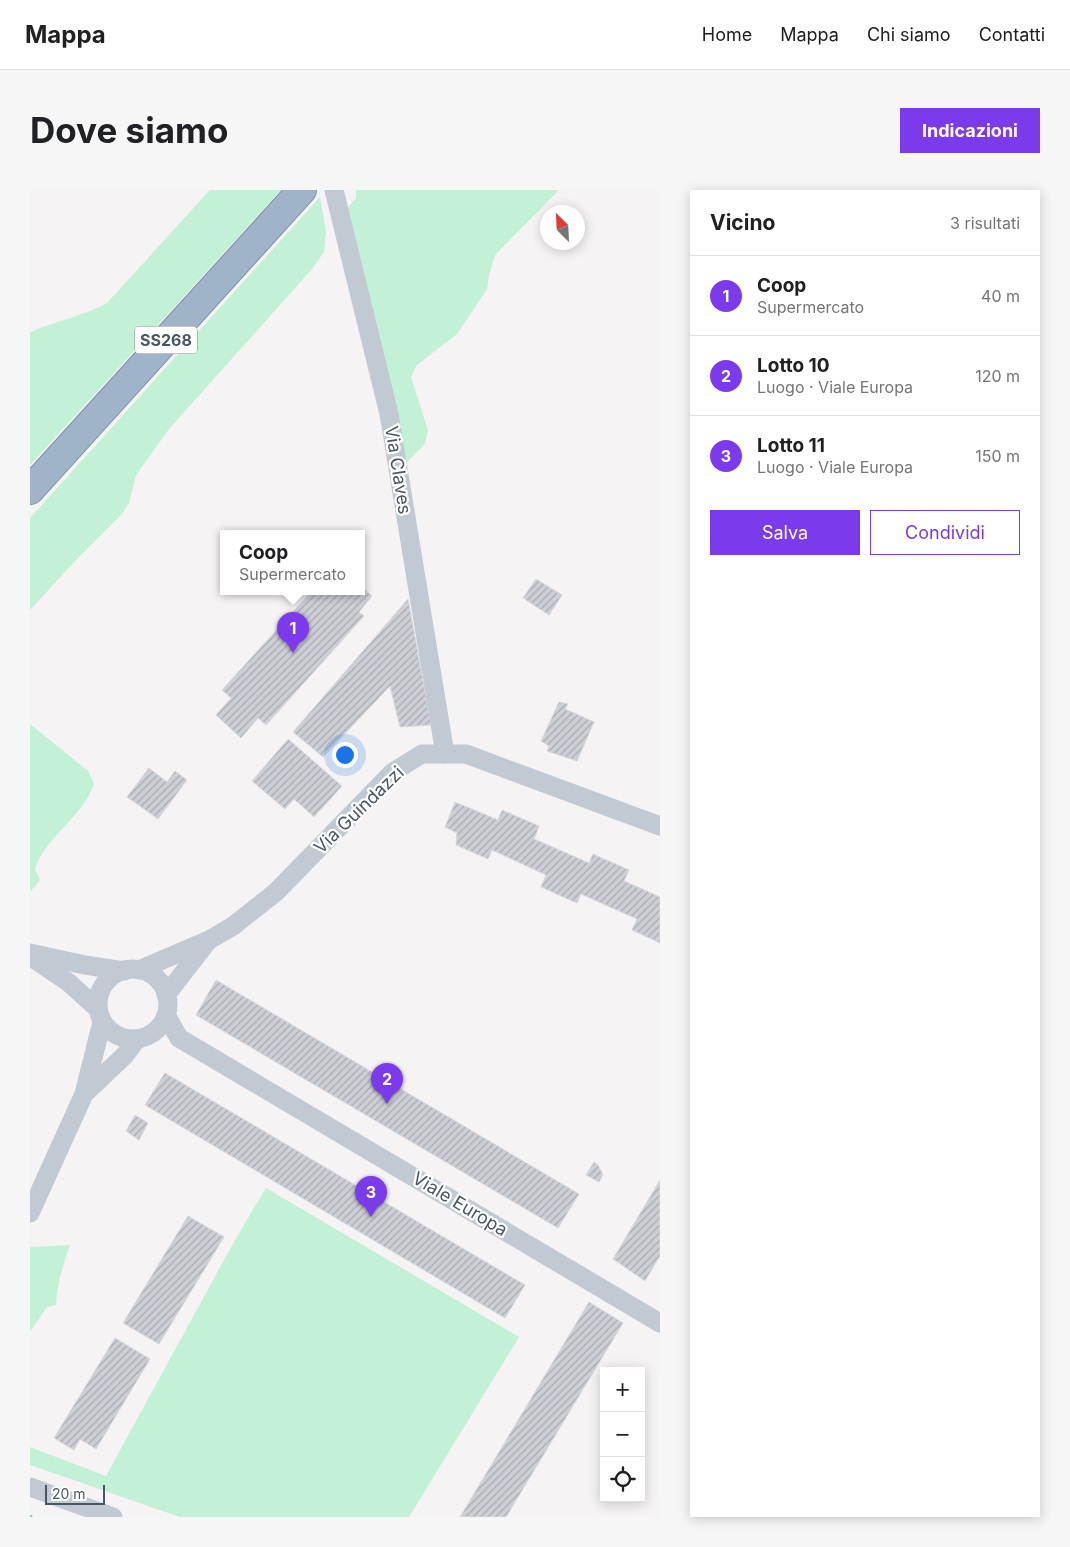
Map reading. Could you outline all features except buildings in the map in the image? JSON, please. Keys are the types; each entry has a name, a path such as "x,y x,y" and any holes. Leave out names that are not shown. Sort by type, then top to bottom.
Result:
{"highway":[{"name":"SS268","path":"30,490 302,190"}],"street":[{"name":"Via Claves","path":"334,190 389,414 445,754"},
{"name":"Via Guindazzi","path":"131,970 208,940 233,926 276,892 393,772 422,754 466,754 660,826"},
{"path":"166,995 208,940"},
{"path":"30,954 85,965 131,970 156,978 166,995 168,1005 166,1015 160,1027 143,1037 84,1094"},
{"path":"30,954 68,982 100,1015 111,1032 123,1038 179,1038"},
{"path":"30,1213 84,1094 100,1015 98,996 112,976 131,970"},
{"name":"Viale Europa","path":"166,1015 179,1038 660,1323"},
{"path":"30,1487 113,1517"}],"green space":[{"path":"210,190 281,190 30,465 30,332 107,303"},
{"path":"356,190 559,190 544,205 540,205 540,209 495,255 487,289 457,334 417,365 411,377 428,430 425,444 404,465 345,211 356,198"},
{"path":"320,197 326,232 324,252 312,269 169,429 136,475 129,503 122,514 30,610 30,518"},
{"path":"30,724 88,771 94,784 82,807 47,846 40,857 35,869 40,880 30,892"},
{"path":"266,1188 519,1337 409,1517 180,1517 30,1465 30,1447 106,1476 235,1240"},
{"path":"70,1245 61,1275 56,1305 47,1307 30,1332 30,1247"}],"place":[{"name":"Coop","path":"293,653"},
{"name":"Lotto 10","path":"387,1104"},
{"name":"Lotto 11","path":"371,1217"}]}
